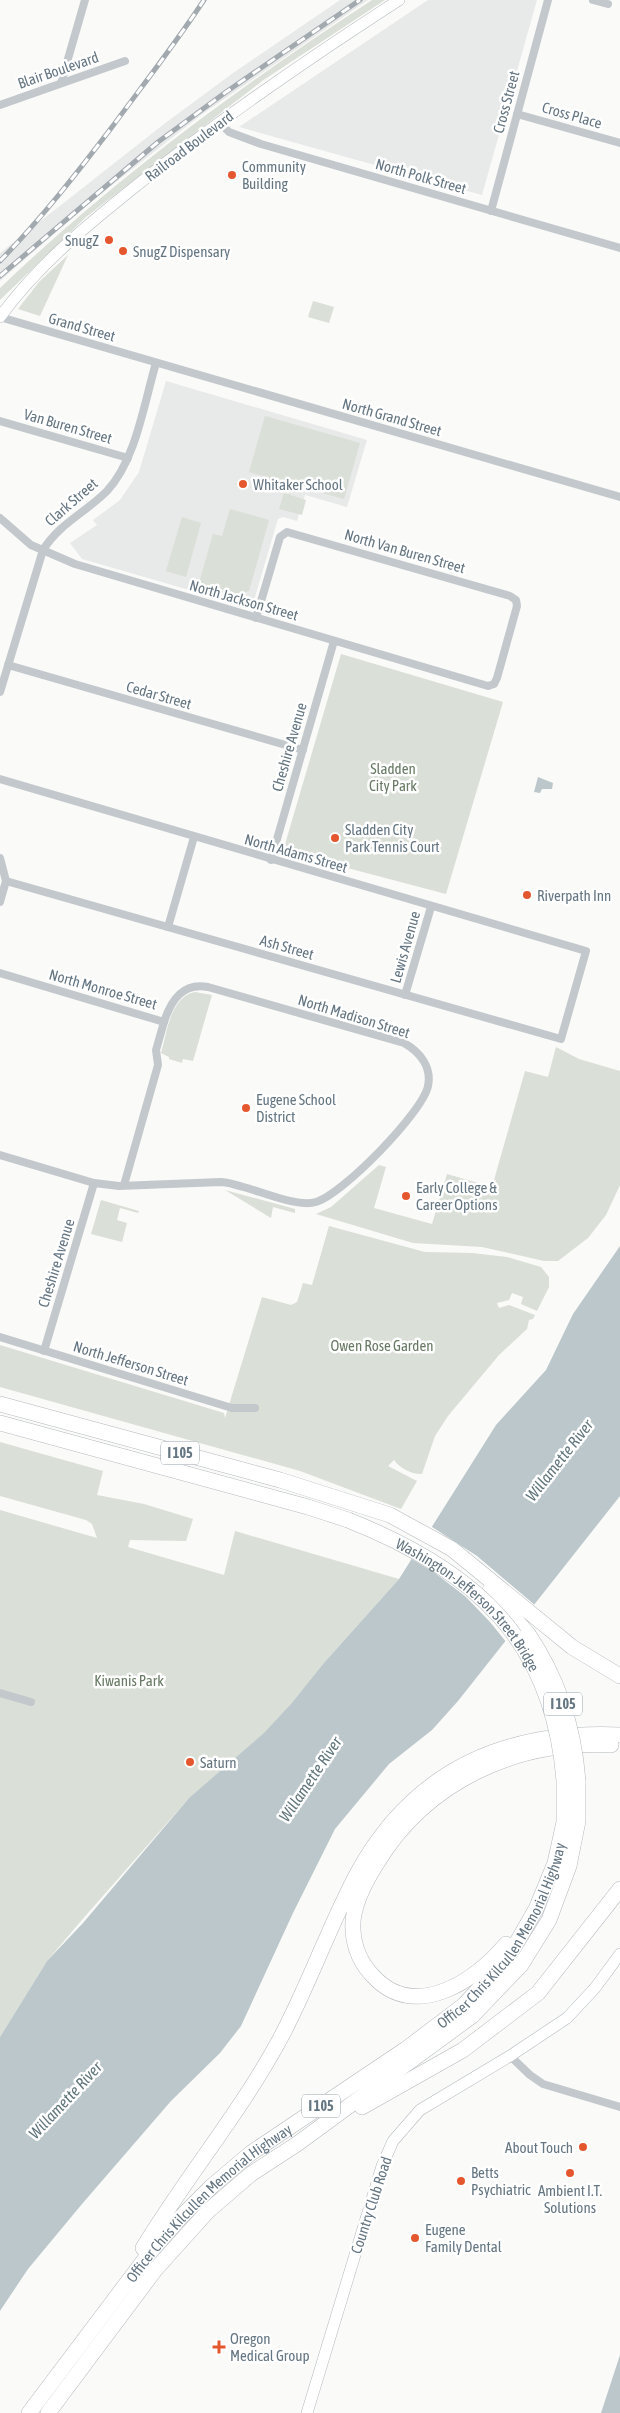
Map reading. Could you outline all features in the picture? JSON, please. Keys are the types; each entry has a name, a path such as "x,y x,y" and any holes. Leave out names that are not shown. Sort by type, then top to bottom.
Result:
{"highway":[{"name":"I 105","path":"0,1404 280,1480 359,1505"},
{"name":"Washington-Jefferson Street Bridge","path":"0,1423 308,1506 398,1541 434,1561 468,1586 503,1621 525,1652 544,1692 571,1781"},
{"path":"359,1505 390,1515 452,1549 572,1647 620,1676"},
{"name":"Washington-Jefferson Street Bridge","path":"359,1505 446,1554 489,1589 524,1628 537,1647 559,1695 573,1741 571,1781"},
{"path":"119,2292 144,2246 241,2105 280,2039 358,1872 382,1834 406,1806 438,1780 483,1755 504,1747 563,1735 620,1735"},
{"path":"536,1909 499,1953 481,1969 468,1980 440,1994 420,1996 388,1988 365,1968 353,1939 352,1927 356,1907 368,1877 386,1848 409,1819 439,1794 487,1765 520,1754 551,1747 596,1744 620,1745"},
{"name":"Officer Chris Kilcullen Memorial Highway","path":"29,2413 119,2292 179,2219 212,2186 251,2153 406,2049 464,2005 509,1956 536,1909 555,1863 571,1781"},
{"name":"Officer Chris Kilcullen Memorial Highway","path":"48,2413 155,2270 208,2211 251,2174 297,2144 472,2016 521,1965 549,1920 569,1866 578,1821 571,1781"},
{"path":"297,2144 463,2050 538,1993 620,1889"}],"street":[{"path":"61,83 85,0"},
{"name":"Railroad Boulevard","path":"0,317 32,276 115,203 219,122 298,65 398,0"},
{"name":"Cross Street","path":"490,211 548,0"},
{"path":"593,0 608,4"},
{"name":"Blair Boulevard","path":"0,105 125,62"},
{"name":"Cross Place","path":"517,114 620,143"},
{"name":"North Polk Street","path":"219,122 229,132 260,144 620,248"},
{"name":"Grand Street","path":"0,317 156,363"},
{"name":"Clark Street","path":"0,692 42,550 51,537 68,520 106,491 119,476 128,458 156,363"},
{"name":"North Grand Street","path":"156,363 620,497"},
{"name":"Van Buren Street","path":"0,421 128,458"},
{"name":"North Jackson Street","path":"0,518 31,545 75,564 484,685 492,685"},
{"name":"North Van Buren Street","path":"256,618 280,538 284,532 290,532 485,588 510,596 516,600 517,606 500,669 492,685"},
{"name":"Cheshire Avenue","path":"270,860 334,641"},
{"name":"Cedar Street","path":"8,665 303,750"},
{"name":"North Adams Street","path":"0,779 194,838 586,951 561,1039"},
{"path":"168,927 194,838"},
{"path":"0,858 6,881 0,902"},
{"name":"Ash Street","path":"6,881 561,1039"},
{"name":"Lewis Avenue","path":"406,995 431,906"},
{"name":"North Monroe Street","path":"0,973 164,1022 170,1004 182,991"},
{"name":"North Madison Street","path":"0,1155 94,1183 124,1185 221,1182 236,1184 293,1201 316,1202 330,1195 370,1162 425,1096 429,1074 421,1056 412,1047 208,987 192,986 182,991"},
{"path":"124,1185 158,1065 156,1050 164,1022"},
{"name":"Cheshire Avenue","path":"44,1351 94,1183"},
{"name":"North Jefferson Street","path":"0,1337 232,1408 255,1408"},
{"path":"0,1693 31,1702"},
{"name":"Country Club Road","path":"307,2413 382,2166 393,2141 410,2120 429,2103 510,2056 560,2023 579,2007 620,1954"},
{"path":"510,2056 530,2076 543,2084 620,2107"}],"shaded area":[{"path":"340,0 368,0 201,115 88,204 0,281 0,253 164,124 233,73"},
{"path":"428,0 537,0 482,195 239,127"},
{"name":"Whitaker School","path":"166,381 367,440 347,507 305,495 297,521 283,517 278,519 253,604 248,607 82,559 70,543 97,525 93,520 120,500 139,472"}],"green space":[{"path":"372,0 385,0 262,81 86,217 0,300 0,288 43,248 133,172 226,100"},
{"path":"68,255 40,316 18,309 39,282"},
{"path":"313,301 334,307 329,323 308,317"},
{"path":"265,416 360,443 344,499 249,472"},
{"path":"284,493 306,500 302,515 279,509"},
{"path":"230,509 269,520 249,591 239,594 199,583 213,534 222,536"},
{"path":"182,517 201,523 186,577 166,571"},
{"name":"Sladden City Park","path":"341,654 503,702 446,894 283,851"},
{"path":"195,992 212,995 193,1061 183,1059 182,1063 169,1059 169,1057 161,1053 175,1008 187,995"},
{"path":"556,1047 579,1059 620,1071 620,1185 606,1215 588,1238 558,1261 544,1261 482,1247 413,1243 316,1214 331,1207 379,1165 386,1167 374,1208 432,1224 447,1174 492,1187 525,1071 548,1077"},
{"path":"225,1190 295,1209 295,1213 273,1207 271,1218"},
{"path":"101,1200 139,1211 138,1213 120,1208 117,1220 127,1223 122,1242 91,1234"},
{"name":"Owen Rose Garden","path":"329,1226 425,1252 472,1253 507,1257 541,1267 549,1277 549,1287 537,1311 521,1304 523,1297 512,1293 509,1300 497,1303 499,1308 509,1305 535,1315 533,1319 529,1320 527,1329 499,1355 448,1416 435,1436 422,1474 406,1470 394,1460 388,1466 417,1481 401,1509 300,1471 0,1387 0,1345 224,1413 225,1418 262,1297 291,1305 297,1302 303,1283 312,1285"},
{"name":"Kiwanis Park","path":"0,1442 103,1471 97,1495 144,1504 193,1519 186,1541 130,1540 128,1547 224,1575 235,1531 399,1579 323,1664 292,1704 264,1734 189,1798 81,1921 47,1961 0,2037 0,1510 97,1538 92,1524 86,1520 0,1496"}],"water":[{"path":"538,777 553,783 552,789 542,789 540,793 534,792"},
{"name":"Willamette River","path":"620,1246 620,1496 458,1701 432,1730 389,1764 335,1829 293,1913 241,2026 220,2053 171,2101 82,2204 28,2269 0,2311 0,2037 47,1961 83,1923 189,1798 264,1733 399,1579 496,1425 546,1370 573,1314"},
{"path":"620,2355 620,2413 601,2413"}],"pier":[{"path":"429,1525 477,1556 536,1606 507,1643 466,1597 435,1573 410,1558"}],"railway":[{"path":"0,261 86,161 159,64 204,0"},
{"path":"0,276 158,142 226,92 360,0"}],"place":[{"name":"Community Building","path":"232,175"},
{"name":"SnugZ","path":"109,240"},
{"name":"SnugZ Dispensary","path":"123,251"},
{"name":"Whitaker School","path":"243,484"},
{"name":"Sladden City Park Tennis Court","path":"335,838"},
{"name":"Riverpath Inn","path":"527,895"},
{"name":"Eugene School District","path":"246,1108"},
{"name":"Early College & Career Options","path":"406,1196"},
{"name":"Saturn","path":"190,1762"},
{"name":"About Touch","path":"583,2147"},
{"name":"Ambient I.T. Solutions","path":"570,2173"},
{"name":"Betts Psychiatric","path":"461,2181"},
{"name":"Eugene Family Dental","path":"415,2238"},
{"name":"Oregon Medical Group","path":"219,2347"}]}
